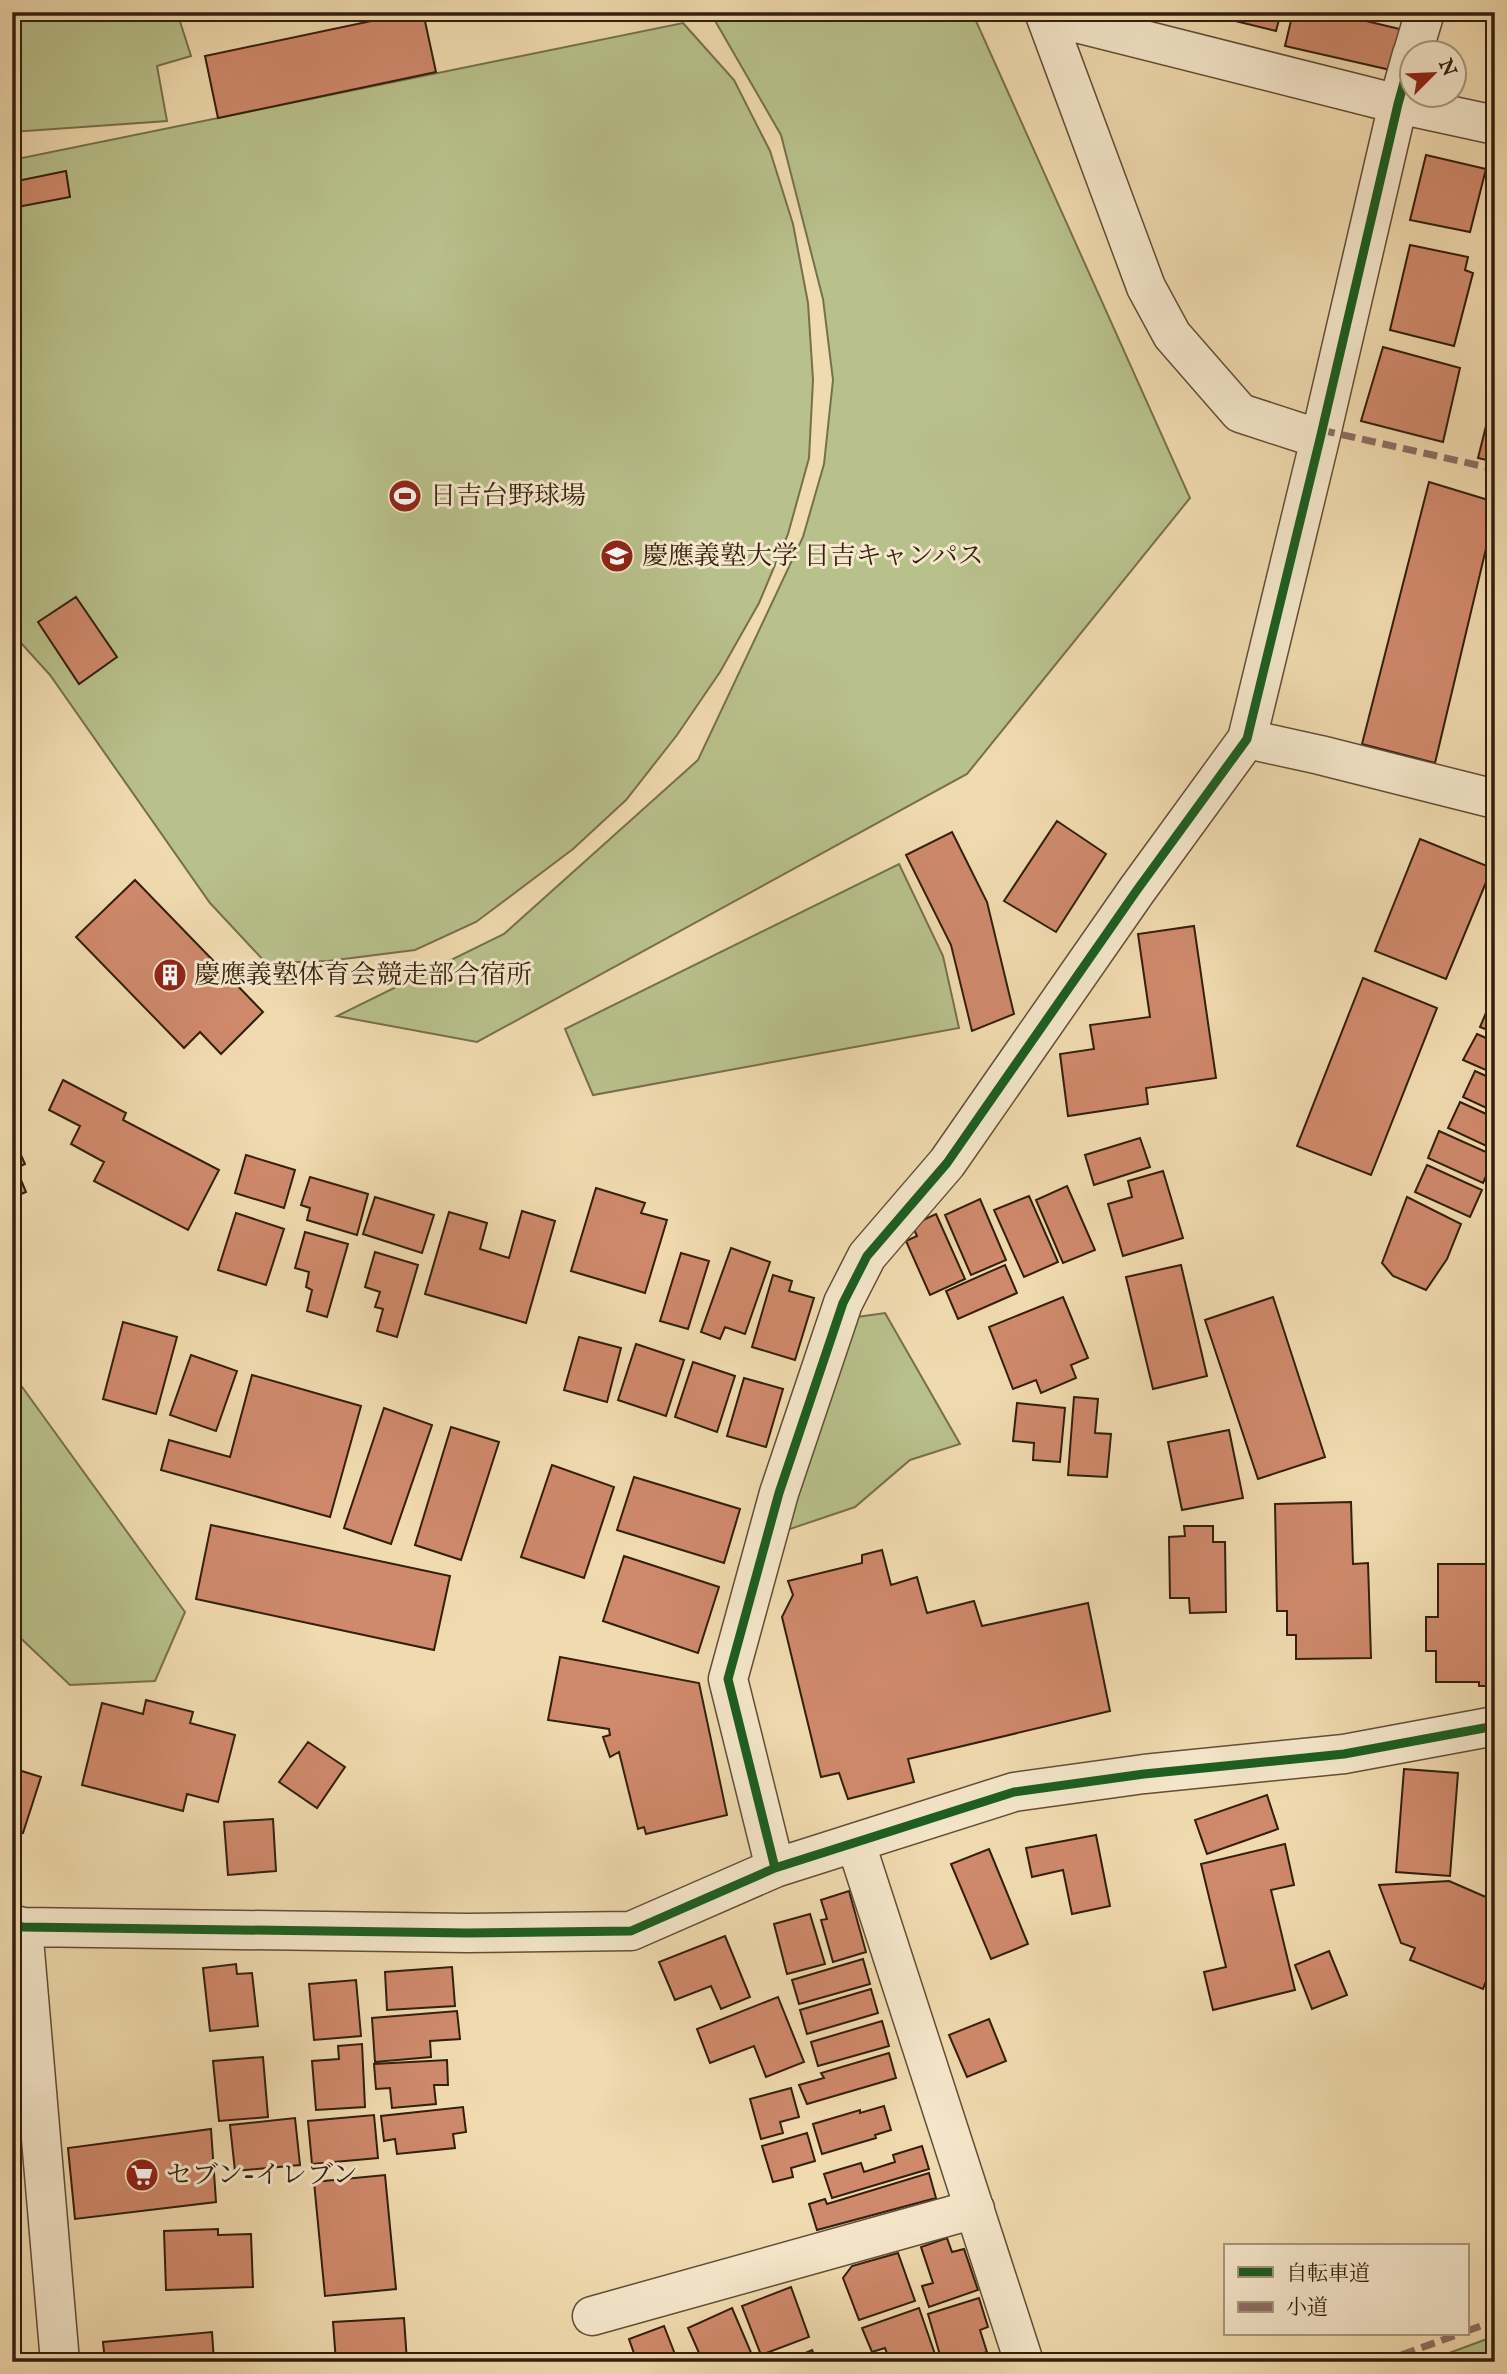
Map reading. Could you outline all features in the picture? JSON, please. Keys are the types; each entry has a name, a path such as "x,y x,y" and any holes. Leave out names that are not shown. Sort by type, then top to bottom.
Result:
{"street":[{"path":"1417,38 1425,12"},
{"path":"775,1868 728,1679 779,1493 843,1303 867,1256 947,1163 1137,890 1247,739 1398,104 1045,14"},
{"path":"1045,14 1146,287 1172,335 1240,413 1320,439"},
{"path":"1416,108 1495,125"},
{"path":"1247,739 1495,799"},
{"path":"60,2362 18,1925 467,1933 631,1931 775,1868 1014,1792 1144,1774 1344,1754 1495,1726"},
{"path":"856,1844 1024,2362"},
{"path":"592,2316 975,2209"}],"green space":[{"path":"12,12 177,12 191,56 157,66 167,121 12,132"},
{"path":"710,12 972,12 1190,498 967,774 477,1042 337,1016 504,934 698,760 803,537 824,464 833,380 823,299 781,135"},
{"name":"日吉台野球場","path":"683,23 734,80 770,151 793,224 808,303 813,380 809,458 788,534 759,603 720,672 677,735 626,800 573,849 476,922 415,950 328,961 266,963 210,903 50,675 12,633 12,160"},
{"path":"899,864 943,956 959,1028 593,1095 565,1029"},
{"path":"885,1313 960,1444 910,1460 855,1507 787,1530 850,1318"},
{"path":"12,1373 185,1612 155,1681 70,1685 12,1630"},
{"path":"1495,2336 1495,2362 1425,2362"}],"building":[{"path":"423,12 436,72 218,118 205,56"},
{"path":"1224,12 1281,12 1276,31 1223,18"},
{"path":"1293,12 1328,12 1404,30 1402,38 1398,38 1395,71 1285,46"},
{"path":"1426,155 1486,169 1470,232 1410,220"},
{"path":"66,171 70,197 12,208 12,182"},
{"path":"1410,245 1468,257 1465,270 1473,273 1454,346 1390,330"},
{"path":"1383,347 1460,368 1443,442 1361,421"},
{"path":"1495,390 1495,462 1478,458"},
{"path":"1429,482 1495,502 1435,763 1362,744"},
{"path":"76,597 117,657 79,684 38,622"},
{"path":"1057,821 1106,854 1056,932 1004,901"},
{"path":"952,832 987,902 1014,1014 972,1031 951,945 906,855"},
{"path":"1420,839 1492,868 1446,979 1375,951"},
{"name":"慶應義塾体育会競走部合宿所","path":"135,880 263,1012 221,1054 200,1032 184,1048 76,937"},
{"path":"1194,926 1216,1078 1146,1088 1148,1104 1068,1116 1060,1054 1094,1049 1090,1025 1150,1017 1138,934"},
{"path":"1363,978 1437,1008 1371,1175 1297,1146"},
{"path":"1495,994 1495,1033 1480,1027"},
{"path":"1477,1034 1495,1042 1495,1074 1463,1060"},
{"path":"1475,1071 1495,1080 1495,1112 1463,1097"},
{"path":"63,1080 126,1113 123,1120 219,1170 188,1230 94,1181 104,1162 71,1144 80,1126 49,1110"},
{"path":"1460,1102 1495,1118 1495,1150 1448,1128"},
{"path":"1439,1131 1495,1156 1483,1183 1428,1158"},
{"path":"1140,1138 1150,1167 1094,1185 1085,1155"},
{"path":"16,1144 25,1164 16,1168 26,1192 12,1198 12,1146"},
{"path":"246,1155 295,1170 284,1208 235,1193"},
{"path":"1427,1165 1482,1190 1470,1217 1415,1192"},
{"path":"1163,1171 1183,1238 1123,1256 1108,1204 1132,1197 1128,1181"},
{"path":"310,1177 368,1194 357,1235 307,1220 310,1208 301,1205"},
{"path":"1067,1186 1095,1250 1063,1263 1036,1200"},
{"path":"596,1188 645,1203 641,1213 667,1220 645,1293 571,1271"},
{"path":"1029,1196 1058,1262 1024,1277 994,1210"},
{"path":"375,1197 434,1215 422,1253 363,1234"},
{"path":"1407,1197 1461,1224 1447,1259 1426,1290 1393,1276 1382,1263"},
{"path":"980,1199 1006,1260 971,1275 945,1215"},
{"path":"522,1211 555,1221 526,1323 425,1294 449,1212 487,1223 480,1249 509,1258"},
{"path":"236,1213 284,1229 266,1285 218,1270"},
{"path":"936,1214 965,1279 930,1295 906,1241 917,1236 912,1225"},
{"path":"305,1232 348,1244 327,1317 307,1311 312,1290 306,1287 309,1272 295,1268"},
{"path":"731,1248 770,1262 745,1334 725,1327 720,1339 701,1332"},
{"path":"375,1252 418,1265 397,1337 377,1331 383,1309 375,1307 380,1292 365,1287"},
{"path":"681,1253 709,1261 688,1329 660,1321"},
{"path":"1005,1265 1017,1293 958,1319 946,1291"},
{"path":"1181,1265 1207,1376 1153,1389 1126,1277"},
{"path":"773,1275 792,1281 789,1291 814,1298 795,1360 752,1347"},
{"path":"1063,1297 1088,1358 1071,1365 1076,1378 1041,1393 1036,1380 1013,1389 989,1327"},
{"path":"1273,1297 1325,1457 1258,1479 1205,1320"},
{"path":"123,1322 177,1337 156,1414 103,1399"},
{"path":"579,1337 621,1348 607,1402 564,1390"},
{"path":"636,1344 684,1360 666,1416 618,1400"},
{"path":"191,1355 237,1371 216,1431 170,1415"},
{"path":"693,1362 735,1376 717,1432 675,1417"},
{"path":"252,1375 361,1406 330,1517 161,1470 169,1440 230,1457"},
{"path":"744,1378 783,1389 766,1447 727,1436"},
{"path":"1074,1397 1098,1399 1095,1433 1111,1434 1107,1477 1068,1475"},
{"path":"1017,1403 1065,1408 1060,1462 1033,1460 1034,1443 1013,1441"},
{"path":"384,1408 432,1425 391,1544 344,1528"},
{"path":"451,1427 499,1442 461,1560 415,1545"},
{"path":"1229,1430 1243,1498 1182,1510 1168,1442"},
{"path":"552,1465 614,1487 584,1578 521,1557"},
{"path":"634,1477 740,1509 724,1563 617,1530"},
{"path":"1351,1502 1353,1564 1368,1563 1371,1658 1296,1659 1296,1635 1287,1635 1287,1611 1277,1611 1275,1504"},
{"path":"211,1525 450,1576 434,1650 196,1599"},
{"path":"1184,1526 1213,1526 1213,1542 1225,1542 1226,1612 1190,1613 1189,1598 1170,1598 1169,1537 1185,1536"},
{"path":"882,1550 891,1585 917,1577 927,1613 974,1601 982,1626 1088,1603 1110,1711 908,1759 914,1782 848,1799 839,1773 821,1777 782,1617 793,1595 788,1581 862,1563 862,1555"},
{"path":"624,1556 719,1587 698,1653 603,1621"},
{"path":"1438,1564 1495,1564 1495,1686 1479,1686 1479,1682 1436,1682 1436,1651 1426,1651 1426,1617 1438,1617"},
{"path":"560,1657 699,1683 727,1815 646,1834 644,1827 638,1829 619,1752 610,1757 603,1737 610,1735 609,1729 548,1720"},
{"path":"146,1700 193,1712 190,1723 235,1735 218,1802 187,1794 183,1811 82,1785 102,1703 143,1714"},
{"path":"308,1742 345,1767 317,1808 279,1782"},
{"path":"12,1768 41,1777 23,1833 12,1829"},
{"path":"1404,1769 1458,1773 1450,1876 1396,1872"},
{"path":"1267,1795 1278,1829 1207,1854 1195,1820"},
{"path":"273,1819 276,1871 228,1875 224,1822"},
{"path":"1096,1835 1110,1906 1072,1914 1063,1870 1032,1877 1026,1848"},
{"path":"1285,1844 1294,1885 1271,1890 1295,1990 1213,2010 1204,1972 1226,1967 1201,1864"},
{"path":"989,1849 1028,1944 991,1959 951,1864"},
{"path":"1449,1881 1495,1901 1495,1957 1483,1989 1410,1960 1415,1948 1401,1943 1379,1885"},
{"path":"849,1891 866,1952 833,1962 821,1920 827,1919 821,1900"},
{"path":"810,1914 825,1964 787,1974 774,1924"},
{"path":"725,1936 750,1997 721,2009 711,1986 675,2000 659,1962"},
{"path":"1329,1951 1347,1995 1312,2009 1295,1965"},
{"path":"863,1959 870,1984 799,2004 792,1980"},
{"path":"236,1964 237,1974 252,1973 258,2026 210,2031 203,1968"},
{"path":"452,1967 455,2006 387,2010 385,1972"},
{"path":"356,1980 361,2036 314,2040 309,1984"},
{"path":"871,1989 878,2013 807,2034 800,2010"},
{"path":"778,1997 804,2062 766,2077 754,2046 710,2063 697,2029"},
{"path":"457,2011 460,2039 430,2041 431,2057 375,2062 372,2018"},
{"path":"989,2019 1006,2061 967,2077 949,2035"},
{"path":"882,2021 889,2046 818,2066 811,2042"},
{"path":"362,2044 365,2107 316,2110 312,2061 339,2059 338,2046"},
{"path":"889,2053 896,2078 807,2104 799,2085 824,2078 821,2073"},
{"path":"263,2057 268,2117 219,2121 213,2061"},
{"path":"447,2060 448,2085 434,2085 436,2104 392,2108 390,2088 376,2089 374,2064"},
{"path":"791,2088 799,2117 780,2122 783,2133 761,2139 750,2099"},
{"path":"884,2106 891,2130 875,2135 876,2138 822,2154 813,2124"},
{"path":"463,2107 466,2132 453,2134 455,2148 397,2154 395,2139 384,2141 381,2116"},
{"path":"374,2115 378,2158 312,2164 308,2121"},
{"path":"295,2118 300,2165 235,2171 230,2125"},
{"name":"セブン-イレブン","path":"211,2129 216,2202 75,2219 68,2148"},
{"path":"807,2133 815,2161 791,2168 793,2177 773,2182 762,2146"},
{"path":"922,2146 929,2169 832,2198 824,2174 861,2163 864,2172 895,2162 893,2155"},
{"path":"929,2173 936,2198 817,2230 809,2204 825,2199 827,2204"},
{"path":"385,2175 396,2289 325,2296 314,2182"},
{"path":"218,2229 218,2235 251,2234 253,2287 166,2290 164,2231"},
{"path":"947,2238 952,2252 964,2249 978,2290 929,2307 922,2286 933,2283 921,2247"},
{"path":"898,2253 915,2301 859,2320 843,2278 852,2266"},
{"path":"791,2287 809,2337 761,2355 742,2306"},
{"path":"979,2298 988,2327 980,2330 987,2352 954,2362 942,2362 928,2314"},
{"path":"732,2308 755,2362 703,2362 688,2328"},
{"path":"919,2308 937,2360 890,2362 885,2348 872,2352 862,2328"},
{"path":"404,2318 407,2362 336,2362 333,2322"},
{"path":"664,2326 678,2362 637,2362 629,2339"},
{"path":"212,2332 214,2362 105,2362 103,2342"},
{"path":"812,2350 817,2362 785,2362"}],"marked path":[{"path":"1321,430 1495,469"},
{"path":"1468,2331 1495,2321"},
{"path":"1382,2362 1454,2336"}],"cycle path":[{"path":"775,1868 728,1679 779,1493 843,1303 867,1256 947,1163 1137,890 1247,739 1398,104"},
{"path":"12,1924 23,1927 467,1933 631,1931 775,1868 1014,1792 1144,1774 1344,1754 1495,1726"}],"place":[{"name":"日吉台野球場","path":"405,496"},
{"name":"慶應義塾大学 日吉キャンパス","path":"617,556"},
{"name":"慶應義塾体育会競走部合宿所","path":"170,975"},
{"name":"セブン-イレブン","path":"142,2175"}]}
